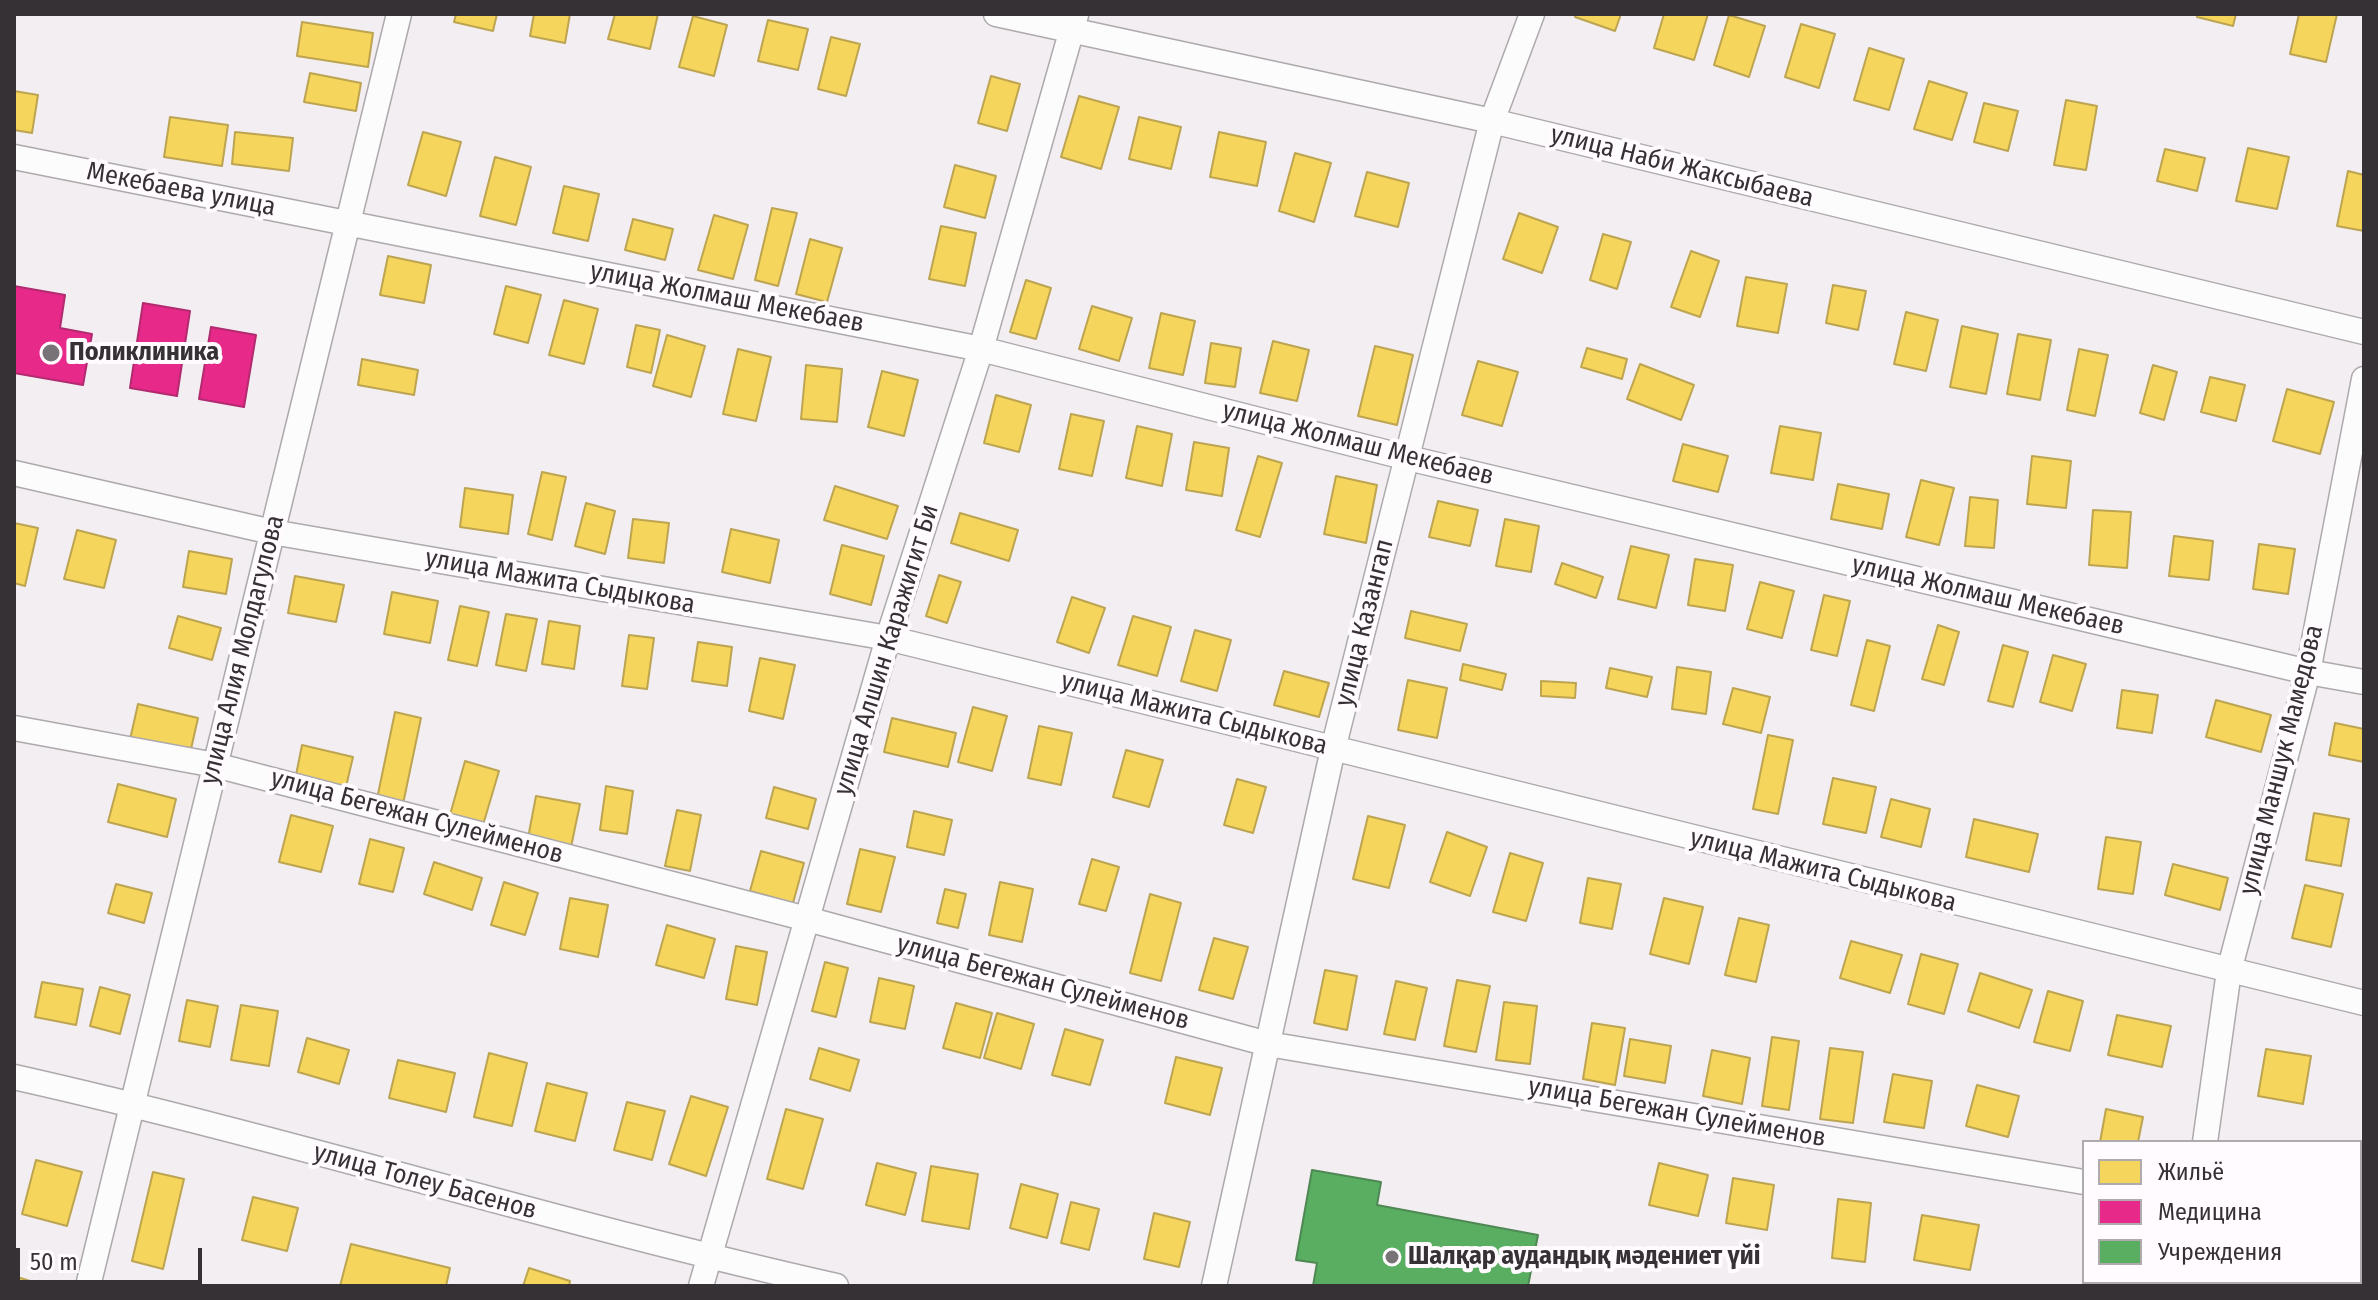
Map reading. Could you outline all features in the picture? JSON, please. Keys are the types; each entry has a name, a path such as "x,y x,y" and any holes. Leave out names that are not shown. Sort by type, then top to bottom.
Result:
{"street":[{"name":"улица Алия Молдагулова","path":"88,1286 399,14"},
{"name":"улица Наби Жаксыбаева","path":"996,14 1074,22 2364,332"},
{"name":"улица Казангап","path":"1214,1286 1333,749 1492,121 1532,14"},
{"name":"улица Алшин Каражигит Би","path":"701,1286 888,638 981,349 1074,22"},
{"name":"Мекебаева улица","path":"14,157 348,222"},
{"name":"улица Жолмаш Мекебаев","path":"348,222 981,349 1408,458 2308,672 2364,682"},
{"name":"улица Маншук Мамедова","path":"2205,1140 2229,971 2308,672 2364,379"},
{"name":"улица Мажита Сыдыкова","path":"14,473 272,532 888,638 2364,1003"},
{"name":"улица Бегежан Сулейменов","path":"14,728 215,765 807,919 1268,1044 2082,1182"},
{"name":"улица Толеу Басенов","path":"14,1077 133,1104 709,1258 836,1286"}],"building: Жильё":[{"path":"456,14 497,14 493,31 454,22"},
{"path":"534,14 570,14 565,43 530,36"},
{"path":"615,14 658,14 650,49 608,39"},
{"path":"1576,14 1621,14 1615,31 1575,17"},
{"path":"1664,14 1708,14 1694,60 1654,48"},
{"path":"2198,14 2236,14 2233,26 2197,17"},
{"path":"2299,14 2337,14 2326,62 2290,54"},
{"path":"1729,15 1765,26 1749,77 1714,65"},
{"path":"693,16 727,25 714,76 679,67"},
{"path":"768,20 808,29 798,70 758,61"},
{"path":"302,22 373,33 368,67 297,56"},
{"path":"1801,24 1835,34 1819,88 1785,77"},
{"path":"831,37 860,44 846,96 818,89"},
{"path":"1869,48 1904,59 1889,110 1854,100"},
{"path":"310,73 361,83 356,111 304,102"},
{"path":"991,76 1020,84 1007,131 978,123"},
{"path":"1929,81 1967,93 1952,140 1914,129"},
{"path":"14,91 38,95 32,133 14,130"},
{"path":"1079,96 1119,107 1101,169 1061,157"},
{"path":"2066,100 2097,106 2086,170 2054,165"},
{"path":"1984,103 2018,111 2008,151 1974,142"},
{"path":"170,117 228,125 222,166 164,157"},
{"path":"1139,117 1181,127 1171,169 1129,159"},
{"path":"235,132 293,138 289,171 232,164"},
{"path":"423,132 461,142 446,196 408,185"},
{"path":"1219,132 1266,142 1257,186 1210,177"},
{"path":"2248,148 2289,157 2277,209 2236,201"},
{"path":"2165,149 2205,158 2197,191 2157,181"},
{"path":"1295,153 1331,163 1314,222 1279,211"},
{"path":"495,157 531,167 516,225 480,216"},
{"path":"955,165 996,176 985,218 944,207"},
{"path":"2348,171 2364,175 2364,231 2337,226"},
{"path":"1367,172 1409,183 1398,227 1355,216"},
{"path":"564,186 599,194 588,241 553,233"},
{"path":"772,208 797,213 778,286 755,280"},
{"path":"1519,213 1558,227 1542,273 1503,259"},
{"path":"714,215 748,225 733,279 698,270"},
{"path":"633,219 673,229 665,260 625,250"},
{"path":"941,226 976,233 965,286 929,279"},
{"path":"1603,234 1631,242 1617,289 1590,280"},
{"path":"810,239 842,248 827,302 796,294"},
{"path":"1691,251 1719,261 1700,317 1671,307"},
{"path":"388,256 431,265 424,303 380,295"},
{"path":"1746,277 1787,284 1778,333 1737,326"},
{"path":"1026,280 1051,288 1036,339 1010,332"},
{"path":"1833,285 1866,291 1858,330 1826,323"},
{"path":"506,286 541,295 528,343 494,334"},
{"path":"564,300 598,309 584,364 549,355"},
{"path":"1092,306 1132,318 1119,361 1079,349"},
{"path":"1906,312 1938,320 1926,371 1894,364"},
{"path":"1161,313 1195,321 1183,375 1149,368"},
{"path":"636,325 660,330 651,373 627,367"},
{"path":"1962,326 1998,334 1986,394 1950,387"},
{"path":"2018,334 2051,340 2040,400 2007,394"},
{"path":"667,335 705,346 691,397 653,386"},
{"path":"1273,341 1309,350 1297,401 1260,393"},
{"path":"1211,343 1241,348 1235,387 1205,383"},
{"path":"1375,346 1413,355 1397,425 1358,416"},
{"path":"1587,348 1627,359 1622,379 1581,367"},
{"path":"738,349 771,357 756,421 723,414"},
{"path":"2079,349 2108,355 2095,416 2067,410"},
{"path":"362,359 418,370 414,395 358,385"},
{"path":"1478,361 1518,372 1502,426 1462,415"},
{"path":"1640,364 1694,385 1681,420 1627,399"},
{"path":"806,365 842,369 837,422 801,419"},
{"path":"2153,365 2177,372 2164,420 2140,413"},
{"path":"882,371 918,380 904,436 868,427"},
{"path":"2210,377 2245,385 2236,421 2201,412"},
{"path":"2287,389 2334,402 2320,454 2273,441"},
{"path":"996,395 1031,405 1019,452 984,443"},
{"path":"1071,414 1104,421 1092,476 1059,469"},
{"path":"1137,426 1172,434 1162,486 1126,478"},
{"path":"1780,426 1821,433 1813,480 1771,473"},
{"path":"1194,442 1229,448 1222,496 1186,490"},
{"path":"1683,444 1728,456 1718,492 1673,481"},
{"path":"1258,456 1282,463 1260,537 1236,530"},
{"path":"2032,456 2071,461 2066,508 2027,504"},
{"path":"542,472 566,477 552,540 528,534"},
{"path":"1336,476 1377,485 1366,543 1324,534"},
{"path":"1921,480 1954,488 1939,545 1906,537"},
{"path":"1838,484 1889,494 1882,529 1831,519"},
{"path":"835,486 898,506 887,539 824,520"},
{"path":"465,488 513,495 508,534 460,527"},
{"path":"1970,497 1998,500 1994,548 1965,546"},
{"path":"1438,501 1478,510 1470,546 1429,537"},
{"path":"586,503 615,511 605,554 575,546"},
{"path":"2093,510 2131,512 2127,568 2089,565"},
{"path":"960,513 1018,530 1009,561 951,543"},
{"path":"633,519 669,523 664,563 628,558"},
{"path":"1505,519 1539,526 1531,572 1496,566"},
{"path":"14,523 38,528 25,586 14,583"},
{"path":"731,529 779,540 770,583 722,572"},
{"path":"77,530 116,540 104,588 64,579"},
{"path":"2174,536 2213,541 2209,580 2169,576"},
{"path":"2259,544 2295,549 2288,594 2253,589"},
{"path":"842,545 884,556 871,605 830,594"},
{"path":"1631,546 1669,555 1656,608 1618,599"},
{"path":"189,551 232,559 226,594 183,587"},
{"path":"1695,559 1733,565 1725,611 1688,605"},
{"path":"1562,563 1603,577 1596,598 1555,584"},
{"path":"939,575 961,582 947,623 926,616"},
{"path":"295,576 344,585 336,622 288,613"},
{"path":"1760,582 1794,591 1782,638 1747,629"},
{"path":"392,592 438,601 430,643 384,634"},
{"path":"1824,595 1850,601 1837,656 1811,650"},
{"path":"1072,597 1105,608 1089,653 1057,642"},
{"path":"460,606 489,612 477,666 448,660"},
{"path":"1411,611 1467,624 1460,651 1405,638"},
{"path":"506,614 537,619 526,671 496,665"},
{"path":"178,616 221,628 212,660 169,648"},
{"path":"1133,616 1171,627 1157,676 1118,665"},
{"path":"549,621 580,626 574,669 542,664"},
{"path":"1938,625 1959,632 1944,685 1922,679"},
{"path":"1195,630 1231,640 1217,691 1181,681"},
{"path":"629,635 654,638 647,689 622,686"},
{"path":"1867,640 1890,646 1874,711 1851,705"},
{"path":"698,642 732,647 727,686 692,681"},
{"path":"2003,645 2028,652 2013,707 1988,701"},
{"path":"2053,655 2086,664 2072,711 2040,702"},
{"path":"760,658 795,665 783,719 749,711"},
{"path":"1463,664 1506,674 1502,690 1460,680"},
{"path":"1677,667 1711,672 1706,714 1672,709"},
{"path":"1610,668 1652,677 1647,697 1606,688"},
{"path":"1284,671 1329,683 1319,717 1274,705"},
{"path":"1408,680 1447,688 1437,738 1398,730"},
{"path":"1541,681 1576,683 1575,698 1541,696"},
{"path":"1733,688 1770,697 1761,733 1723,724"},
{"path":"2122,690 2158,695 2152,733 2117,728"},
{"path":"2216,700 2271,715 2261,752 2206,737"},
{"path":"138,704 198,718 189,758 129,744"},
{"path":"973,707 1007,716 992,771 958,762"},
{"path":"395,712 421,718 403,804 377,799"},
{"path":"892,718 956,733 948,767 884,752"},
{"path":"2335,723 2364,729 2364,762 2329,755"},
{"path":"1039,726 1072,733 1061,785 1028,778"},
{"path":"1768,735 1793,740 1778,814 1753,809"},
{"path":"302,745 353,757 345,791 295,780"},
{"path":"1126,750 1163,760 1149,807 1113,797"},
{"path":"465,761 499,771 483,825 450,815"},
{"path":"1833,778 1876,787 1866,833 1823,824"},
{"path":"1237,779 1266,787 1253,833 1224,825"},
{"path":"118,784 176,799 167,837 108,822"},
{"path":"606,786 633,791 627,834 600,830"},
{"path":"774,787 816,799 808,829 766,818"},
{"path":"536,796 580,804 571,847 528,838"},
{"path":"1891,799 1930,809 1921,847 1881,837"},
{"path":"677,810 701,815 690,871 665,866"},
{"path":"914,811 952,820 944,855 907,847"},
{"path":"2314,813 2349,819 2341,866 2306,860"},
{"path":"291,815 333,826 321,872 279,862"},
{"path":"1368,816 1405,825 1389,888 1353,879"},
{"path":"1974,819 2038,834 2029,872 1966,857"},
{"path":"1447,832 1487,847 1470,896 1430,882"},
{"path":"2106,837 2141,842 2133,894 2098,889"},
{"path":"370,839 404,848 393,892 359,884"},
{"path":"860,849 895,857 881,912 847,904"},
{"path":"761,851 804,863 793,903 750,891"},
{"path":"1510,853 1543,863 1526,921 1493,912"},
{"path":"1092,859 1119,867 1106,911 1079,904"},
{"path":"434,862 482,878 472,910 424,894"},
{"path":"2173,864 2228,878 2220,910 2165,895"},
{"path":"1588,878 1621,884 1612,929 1580,923"},
{"path":"504,882 538,893 525,935 491,925"},
{"path":"1000,882 1033,889 1022,942 989,935"},
{"path":"116,884 152,893 144,923 108,913"},
{"path":"2305,885 2343,894 2331,947 2292,938"},
{"path":"945,889 966,894 958,928 937,923"},
{"path":"1150,894 1181,903 1161,981 1130,973"},
{"path":"570,898 608,905 598,957 560,949"},
{"path":"1664,898 1703,907 1689,964 1650,954"},
{"path":"1739,918 1769,925 1756,982 1725,975"},
{"path":"667,925 715,939 704,978 656,965"},
{"path":"1214,938 1248,947 1233,999 1199,990"},
{"path":"1851,941 1902,955 1890,993 1840,978"},
{"path":"736,946 767,952 757,1005 726,999"},
{"path":"1921,954 1958,964 1944,1014 1908,1004"},
{"path":"825,962 848,968 836,1017 812,1011"},
{"path":"1325,970 1357,976 1347,1030 1314,1023"},
{"path":"1980,973 2032,990 2019,1028 1968,1011"},
{"path":"879,978 914,986 905,1029 870,1022"},
{"path":"1457,980 1490,986 1476,1052 1444,1046"},
{"path":"1396,981 1427,988 1415,1040 1384,1034"},
{"path":"42,982 83,989 76,1025 35,1017"},
{"path":"100,987 130,995 120,1034 90,1026"},
{"path":"2048,991 2083,1001 2070,1051 2034,1042"},
{"path":"187,1000 218,1006 210,1047 179,1041"},
{"path":"1504,1002 1537,1006 1530,1064 1496,1060"},
{"path":"956,1003 992,1013 980,1058 943,1048"},
{"path":"241,1005 278,1011 269,1066 231,1060"},
{"path":"997,1013 1034,1024 1021,1069 984,1058"},
{"path":"2117,1015 2171,1026 2162,1067 2108,1055"},
{"path":"1592,1023 1625,1028 1615,1085 1583,1079"},
{"path":"1065,1029 1103,1040 1090,1085 1052,1075"},
{"path":"1772,1037 1799,1041 1789,1110 1762,1106"},
{"path":"307,1038 349,1050 339,1084 298,1072"},
{"path":"1630,1039 1671,1046 1665,1083 1624,1076"},
{"path":"819,1048 859,1060 850,1091 810,1079"},
{"path":"1830,1048 1863,1052 1853,1123 1820,1119"},
{"path":"2266,1049 2311,1056 2303,1104 2258,1096"},
{"path":"1712,1050 1750,1058 1742,1104 1703,1096"},
{"path":"489,1053 527,1063 512,1126 474,1117"},
{"path":"1176,1057 1222,1068 1210,1115 1165,1103"},
{"path":"398,1060 455,1073 446,1112 389,1098"},
{"path":"1893,1074 1932,1081 1924,1128 1884,1122"},
{"path":"547,1083 587,1093 575,1141 535,1131"},
{"path":"1977,1085 2019,1096 2008,1137 1966,1126"},
{"path":"691,1096 728,1107 706,1176 669,1164"},
{"path":"627,1102 665,1111 652,1160 614,1150"},
{"path":"786,1109 823,1119 803,1189 767,1179"},
{"path":"2106,1109 2143,1117 2138,1140 2100,1140"},
{"path":"36,1160 82,1172 67,1226 22,1214"},
{"path":"877,1163 916,1173 905,1215 866,1205"},
{"path":"1659,1163 1708,1175 1698,1216 1649,1205"},
{"path":"931,1166 978,1174 969,1229 922,1221"},
{"path":"153,1172 184,1179 163,1269 132,1261"},
{"path":"1733,1178 1774,1185 1767,1230 1726,1223"},
{"path":"1021,1184 1058,1194 1047,1238 1010,1228"},
{"path":"253,1197 298,1208 287,1251 242,1240"},
{"path":"1838,1199 1871,1203 1865,1262 1832,1258"},
{"path":"1071,1202 1099,1209 1089,1250 1061,1243"},
{"path":"1154,1213 1190,1222 1179,1267 1144,1259"},
{"path":"1922,1215 1979,1225 1970,1270 1914,1260"},
{"path":"351,1244 450,1268 446,1286 340,1286"},
{"path":"529,1268 570,1281 569,1286 523,1286"},
{"path":"14,1276 46,1286 14,1286"},
{"path":"2096,1284 2132,1284 2132,1286"}],"building: Медицина":[{"name":"Поликлиника","path":"14,286 65,295 60,328 92,334 83,385 14,373"},
{"path":"143,303 190,311 177,396 130,388"},
{"path":"211,327 256,335 244,407 199,399"}],"building: Учреждения":[{"path":"1312,1170 1381,1182 1377,1205 1538,1235 1528,1286 1313,1286 1317,1263 1296,1260"}],"place":[{"name":"Поликлиника","path":"51,353"},
{"name":"Шалқар аудандық мәдениет үйі","path":"1392,1257"}]}
